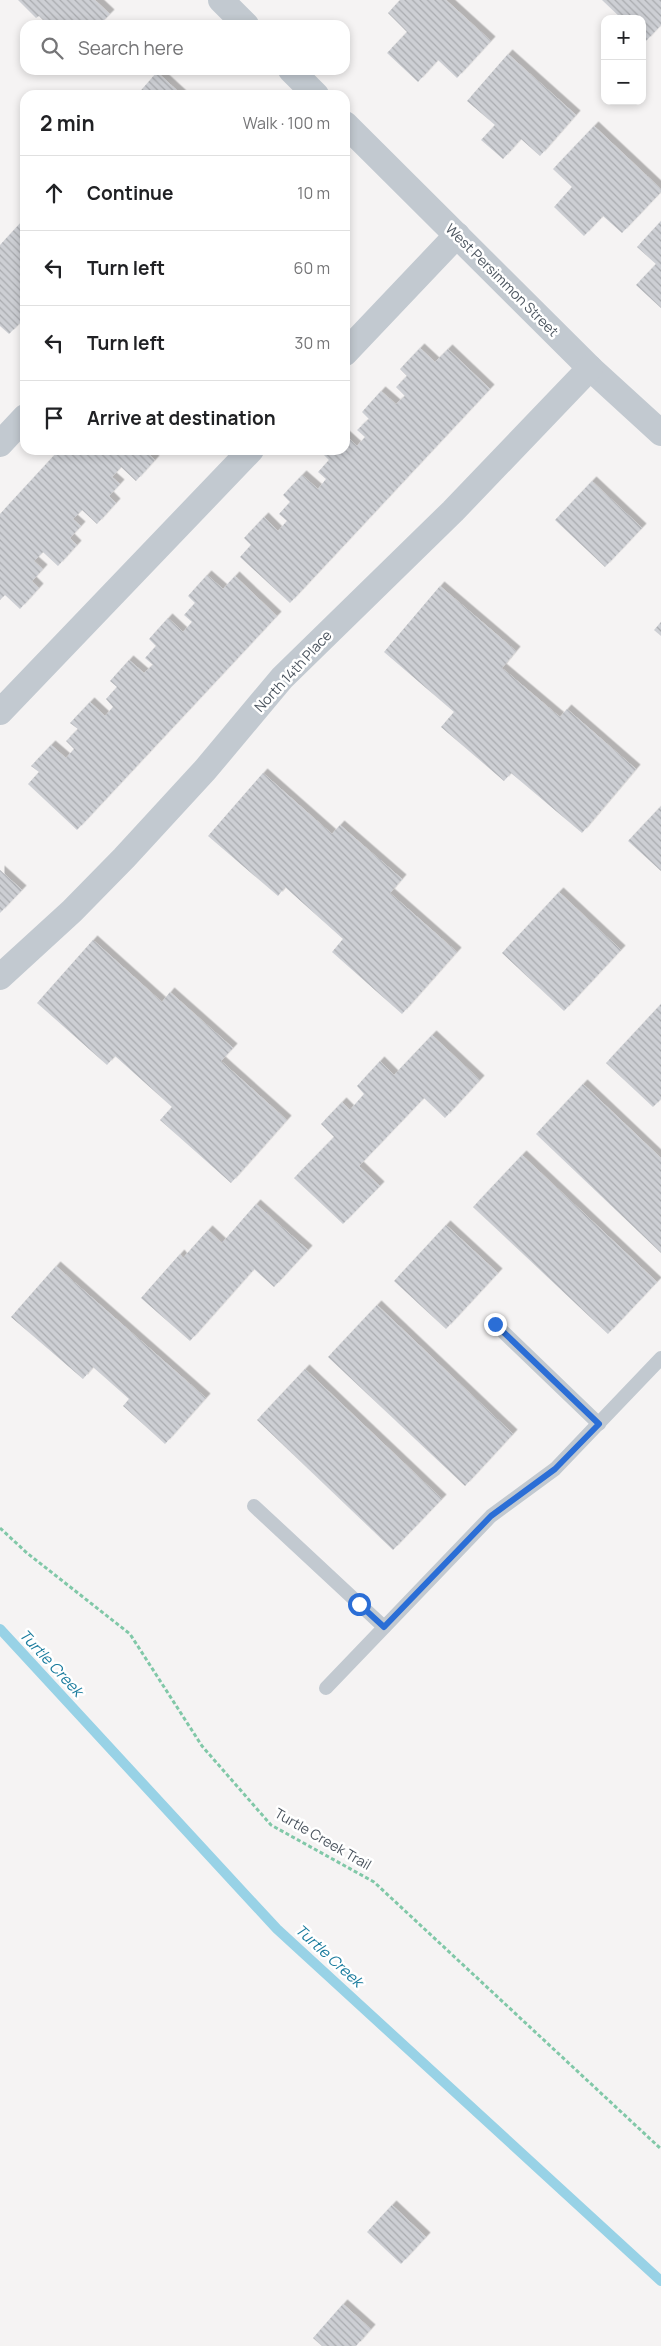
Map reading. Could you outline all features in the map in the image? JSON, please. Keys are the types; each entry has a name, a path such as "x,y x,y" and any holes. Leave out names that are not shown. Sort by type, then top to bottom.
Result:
{"street":[{"path":"221,0 241,20"},
{"path":"296,75 311,90"},
{"name":"West Persimmon Street","path":"350,129 590,368 661,433"},
{"path":"350,347 457,235"},
{"name":"North 14th Place","path":"0,977 72,911 124,858 205,770 282,678 453,511 590,368"},
{"path":"0,444 20,422"},
{"path":"0,712 246,455"}],"lane":[{"path":"495,1324 599,1424"},
{"path":"326,1688 491,1516 555,1469 661,1358"},
{"path":"254,1506 384,1627"}],"path":[{"name":"Turtle Creek Trail","path":"0,1528 27,1553 130,1634 202,1746 270,1825 374,1882 661,2149"}],"building":[{"path":"18,0 95,0 110,14 104,20 43,20 39,16 36,18"},
{"path":"400,0 446,0 491,41 457,78 438,60 418,82 387,53 407,32 388,13"},
{"path":"602,0 661,0 661,25 646,41 646,15 618,15"},
{"path":"508,54 576,115 540,156 521,139 503,159 481,140 495,125 467,101"},
{"path":"154,75 160,75 177,90 141,90"},
{"path":"594,126 661,189 661,192 622,233 603,216 584,236 554,207 572,187 553,169"},
{"path":"661,221 661,308 636,285 656,264 637,247"},
{"path":"20,223 20,323 9,334 0,326 0,245"},
{"path":"420,348 435,362 448,349 490,389 290,603 240,557 251,545 244,538 264,517 278,531 287,521 279,514 290,502 283,495 302,475 318,489 326,479 318,472 329,460 324,455 350,455 350,440 357,446 365,437 357,430 369,419 362,412 381,391 396,404 405,396 396,387 407,376 400,369"},
{"path":"54,455 150,455 155,460 136,481 121,467 112,477 120,484 109,496 116,503 97,524 82,510 73,519 81,526 70,538 77,545 58,566 43,552 34,561 43,569 32,581 39,588 20,609 5,595 0,600 0,514"},
{"path":"592,481 642,528 605,567 555,520"},
{"path":"207,575 223,589 235,576 277,616 77,830 28,784 39,772 31,766 51,745 66,758 74,749 66,741 78,729 70,723 90,702 105,716 113,707 106,699 117,687 110,681 129,660 144,673 153,665 145,658 156,646 149,639 168,618 183,632 192,622 184,615 195,603 188,596"},
{"path":"440,586 516,651 502,668 560,717 567,709 636,769 582,833 511,773 504,781 441,727 454,712 384,652"},
{"path":"661,622 661,636 654,630"},
{"path":"263,773 332,834 340,825 402,879 390,893 457,952 402,1014 332,952 343,939 285,887 278,896 208,836"},
{"path":"661,806 661,871 628,841"},
{"path":"0,870 22,890 0,913"},
{"path":"559,892 621,950 564,1011 502,953"},
{"path":"93,940 162,1002 170,992 233,1048 221,1061 287,1120 231,1183 160,1120 172,1107 115,1056 107,1065 37,1003"},
{"path":"661,1004 661,1099 653,1107 606,1063"},
{"path":"432,1035 480,1080 445,1118 424,1098 359,1166 380,1186 343,1224 294,1178 334,1137 321,1124 342,1102 350,1110 364,1094 357,1086 380,1061 394,1075"},
{"path":"583,1084 661,1158 661,1253 536,1134"},
{"path":"522,1155 657,1282 608,1334 473,1207"},
{"path":"256,1204 308,1250 274,1287 254,1269 190,1341 141,1298 180,1254 183,1258 208,1230 222,1243"},
{"path":"446,1225 498,1273 446,1329 394,1281"},
{"path":"56,1266 206,1398 165,1444 123,1406 129,1399 93,1367 83,1379 11,1317"},
{"path":"377,1305 513,1434 465,1486 328,1357"},
{"path":"305,1369 442,1499 393,1550 257,1420"},
{"path":"392,2205 426,2237 401,2264 367,2232"},
{"path":"343,2304 371,2329 356,2346 322,2346 313,2338"}],"waterway":[{"name":"Turtle Creek","path":"0,1629 277,1929 661,2281"}],"route":[{"path":"359,1604 384,1627 491,1516 555,1469 599,1424 495,1324"}]}
